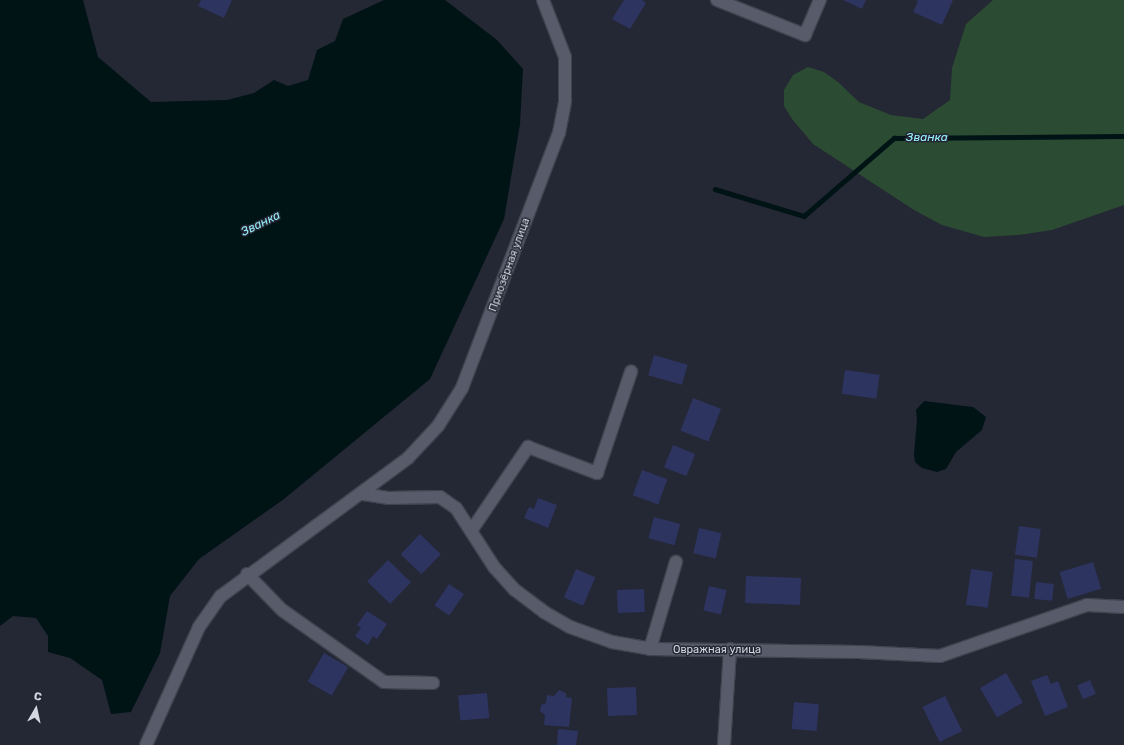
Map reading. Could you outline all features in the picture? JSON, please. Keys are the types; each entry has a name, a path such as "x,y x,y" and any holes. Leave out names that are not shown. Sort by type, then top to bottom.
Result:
{"street":[{"name":"Приозёрная улица","path":"146,745 167,693 198,627 221,596 247,574 363,494 408,458 438,426 462,388 553,147 565,101 565,57 543,0"},
{"path":"717,0 805,35 820,0"},
{"path":"471,531 528,447 596,473 631,372"},
{"name":"Овражная улица","path":"363,494 388,498 440,497 456,508 494,567 516,590 544,612 577,630 612,642 650,649 730,649 940,656 1087,606 1124,607"},
{"path":"650,649 676,562"},
{"path":"247,574 282,610 384,682 433,682"},
{"path":"724,745 730,649"}],"green space":[{"path":"993,0 1124,0 1124,205 1052,230 1019,235 984,237 942,225 914,210 813,144 792,119 784,106 784,90 793,75 808,67 824,72 838,82 859,102 891,115 923,119 950,100 952,68 966,24"}],"water":[{"path":"0,0 83,0 98,57 151,102 227,100 254,93 274,80 288,86 308,80 317,50 335,41 343,19 384,0 445,0 497,40 523,69 520,124 504,219 430,379 284,499 199,559 170,596 160,653 131,712 111,714 102,680 70,658 48,652 48,636 36,618 13,616 0,626"},
{"path":"924,401 973,407 986,417 982,430 956,452 946,469 937,472 922,468 915,462 916,410"}],"building":[{"path":"201,0 232,0 224,18 198,6"},
{"path":"624,0 642,0 646,3 630,29 612,19"},
{"path":"843,0 866,0 862,9"},
{"path":"915,0 953,0 942,25 913,12 918,1"},
{"path":"654,355 688,365 682,385 648,375"},
{"path":"845,370 880,375 876,399 842,394"},
{"path":"693,398 721,409 708,441 680,431"},
{"path":"673,445 695,454 686,476 664,467"},
{"path":"642,470 667,479 658,505 633,495"},
{"path":"538,498 557,505 548,528 524,518 529,507 534,509"},
{"path":"654,517 680,524 674,545 648,538"},
{"path":"1019,526 1041,529 1037,558 1015,555"},
{"path":"699,528 721,533 716,559 693,553"},
{"path":"420,534 441,554 421,574 401,554"},
{"path":"1015,559 1033,561 1029,598 1011,596"},
{"path":"388,560 411,582 390,604 367,582"},
{"path":"1093,562 1101,589 1068,599 1060,572"},
{"path":"576,569 595,577 583,606 564,598"},
{"path":"971,569 993,572 988,608 966,605"},
{"path":"746,576 801,578 800,605 745,603"},
{"path":"1036,582 1054,584 1052,601 1034,599"},
{"path":"449,584 464,594 449,616 434,606"},
{"path":"709,586 727,590 721,614 703,610"},
{"path":"644,589 645,612 618,613 617,590"},
{"path":"367,611 387,624 377,639 373,636 368,645 355,636 361,628 357,625"},
{"path":"324,653 348,667 332,696 308,682"},
{"path":"1006,673 1023,702 997,717 980,688"},
{"path":"1047,675 1051,684 1058,681 1068,707 1045,716 1031,681"},
{"path":"1090,680 1096,694 1083,699 1077,685"},
{"path":"636,687 637,715 608,716 607,688"},
{"path":"559,690 566,693 566,697 572,698 569,727 544,725 545,715 540,711 541,705 546,703 547,695 554,696"},
{"path":"487,693 489,718 460,720 458,696"},
{"path":"945,696 962,731 940,742 923,707"},
{"path":"794,702 819,704 817,731 792,729"},
{"path":"558,729 578,731 576,745 557,745"}],"waterway":[{"name":"Званка","path":"715,189 804,216 894,138 1124,136"}]}
